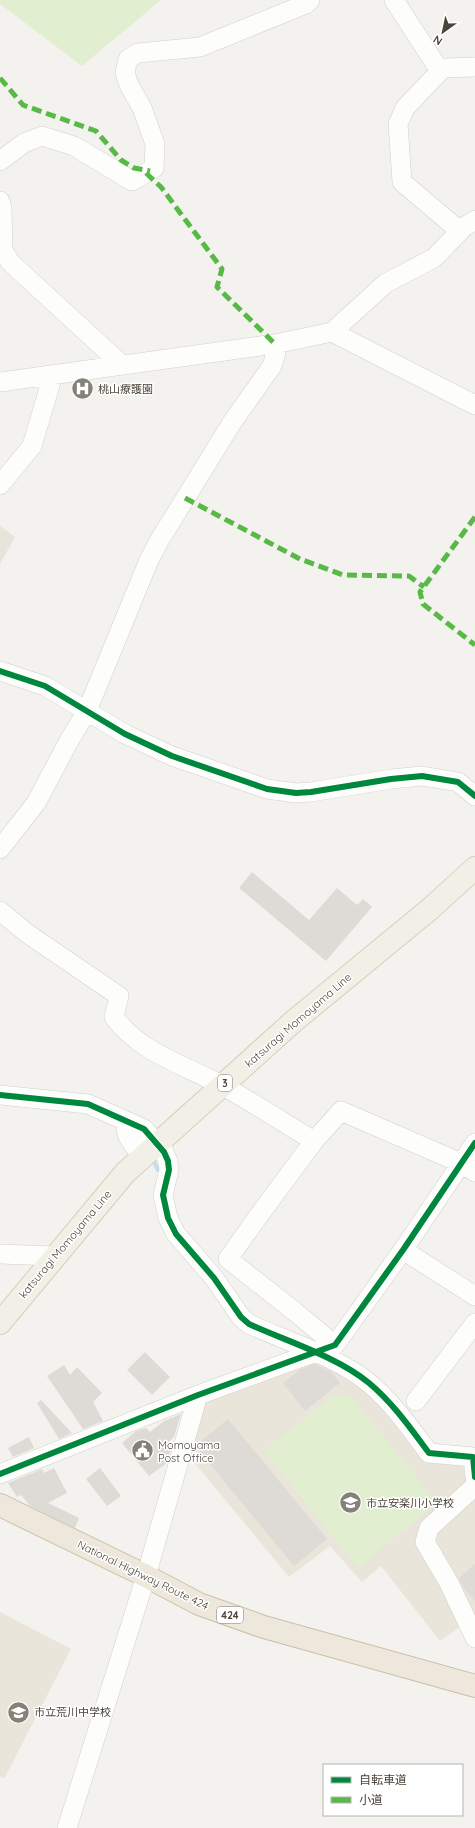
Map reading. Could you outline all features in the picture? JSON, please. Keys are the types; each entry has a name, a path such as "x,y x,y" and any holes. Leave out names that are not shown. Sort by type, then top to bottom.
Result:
{"highway":[{"name":"National Highway Route 424","path":"0,1505 146,1576 199,1604 264,1627 475,1686"}],"main road":[{"name":"katsuragi Momoyama Line","path":"0,1323 125,1172 294,1021 430,909 475,868"}],"street":[{"path":"0,161 24,144 42,136 74,146 132,181 154,168 156,153 155,144 144,115 125,73 128,59 138,52 200,47 306,4 310,0"},
{"path":"394,0 440,71"},
{"path":"0,382 121,364 275,344 332,332 386,282 434,258 468,226 402,182 398,124 404,108 443,68 475,67"},
{"path":"0,201 2,208 3,250 10,262 121,364"},
{"path":"332,332 475,406"},
{"path":"0,849 36,803 70,739 87,711 149,560 159,541 233,421 272,366 276,353 275,344"},
{"path":"0,485 32,446 53,375"},
{"path":"0,671 45,686 125,734 172,756 266,790 296,793 311,792 391,779 422,776 458,782 475,796"},
{"path":"0,911 28,934 119,996 114,1017 122,1028 154,1053 222,1086 314,1141"},
{"path":"0,1095 88,1104 144,1129 150,1150 164,1152 168,1161 169,1170 163,1195 168,1218 176,1234 214,1278 241,1317 249,1324 314,1352 358,1375 370,1384 401,1416 429,1453 474,1457 475,1477"},
{"path":"336,1345 294,1310 228,1259 256,1218 314,1141 341,1111 468,1168"},
{"path":"0,1474 198,1395 336,1345 403,1250 468,1168 475,1143"},
{"path":"403,1250 475,1296"},
{"path":"0,1254 54,1256"},
{"path":"416,1401 475,1323"},
{"path":"67,1828 146,1576 198,1395"},
{"path":"475,1486 429,1528 425,1542 449,1583 475,1638"}],"shaded area":[{"path":"0,526 15,537 0,564"},
{"name":"市立安楽川小学校","path":"312,1359 360,1381 428,1459 475,1460 475,1649 463,1625 440,1641 381,1566 362,1582 330,1546 289,1577 188,1455 203,1401"},
{"name":"市立荒川中学校","path":"0,1612 71,1649 4,1779 0,1776"}],"green space":[{"path":"0,0 161,0 82,66 0,4"},
{"path":"333,1396 351,1396 437,1503 358,1568 264,1451"}],"building":[{"path":"252,872 309,920 337,888 357,905 363,899 372,907 326,961 239,888"},
{"path":"145,1352 170,1377 152,1395 127,1370"},
{"path":"315,1364 331,1372 340,1383 305,1411 283,1383 301,1369"},
{"path":"64,1365 70,1375 77,1367 102,1393 93,1402 103,1421 83,1429 47,1376"},
{"path":"41,1400 72,1433 59,1439 37,1403"},
{"path":"181,1414 174,1437 170,1441 172,1445 167,1463 149,1476 122,1443 136,1431 146,1428 150,1432 164,1421"},
{"path":"228,1419 327,1539 294,1566 195,1446"},
{"path":"29,1437 34,1448 13,1457 8,1448"},
{"path":"54,1468 67,1493 48,1503 79,1518 75,1528 30,1506 21,1495 17,1497 8,1483 42,1469 44,1473"},
{"path":"100,1468 121,1496 107,1506 86,1479"},
{"path":"475,1564 475,1601 464,1588 459,1578"}],"waterway":[{"path":"152,1158 158,1170"}],"marked path":[{"path":"0,78 23,105 96,131 121,160 134,168 150,171"},
{"path":"146,173 161,187 222,269 217,287 275,344"},
{"path":"185,498 300,559 343,575 409,576 424,587"},
{"path":"475,517 420,592 423,604 475,645"}],"cycle path":[{"path":"0,671 45,686 125,734 172,756 267,789 296,793 311,792 391,779 422,776 458,782 475,796"},
{"path":"0,1095 88,1104 144,1129 164,1152 168,1161 169,1170 163,1195 168,1218 176,1234 214,1278 241,1317 249,1324 327,1357 356,1374 369,1383 386,1399 429,1453 473,1457 475,1477"},
{"path":"0,1474 198,1395 335,1345 403,1250 475,1143"}],"place":[{"name":"桃山療護園","path":"82,389"},
{"name":"Momoyama Post Office","path":"143,1451"},
{"name":"市立安楽川小学校","path":"351,1503"},
{"name":"市立荒川中学校","path":"19,1712"}]}
